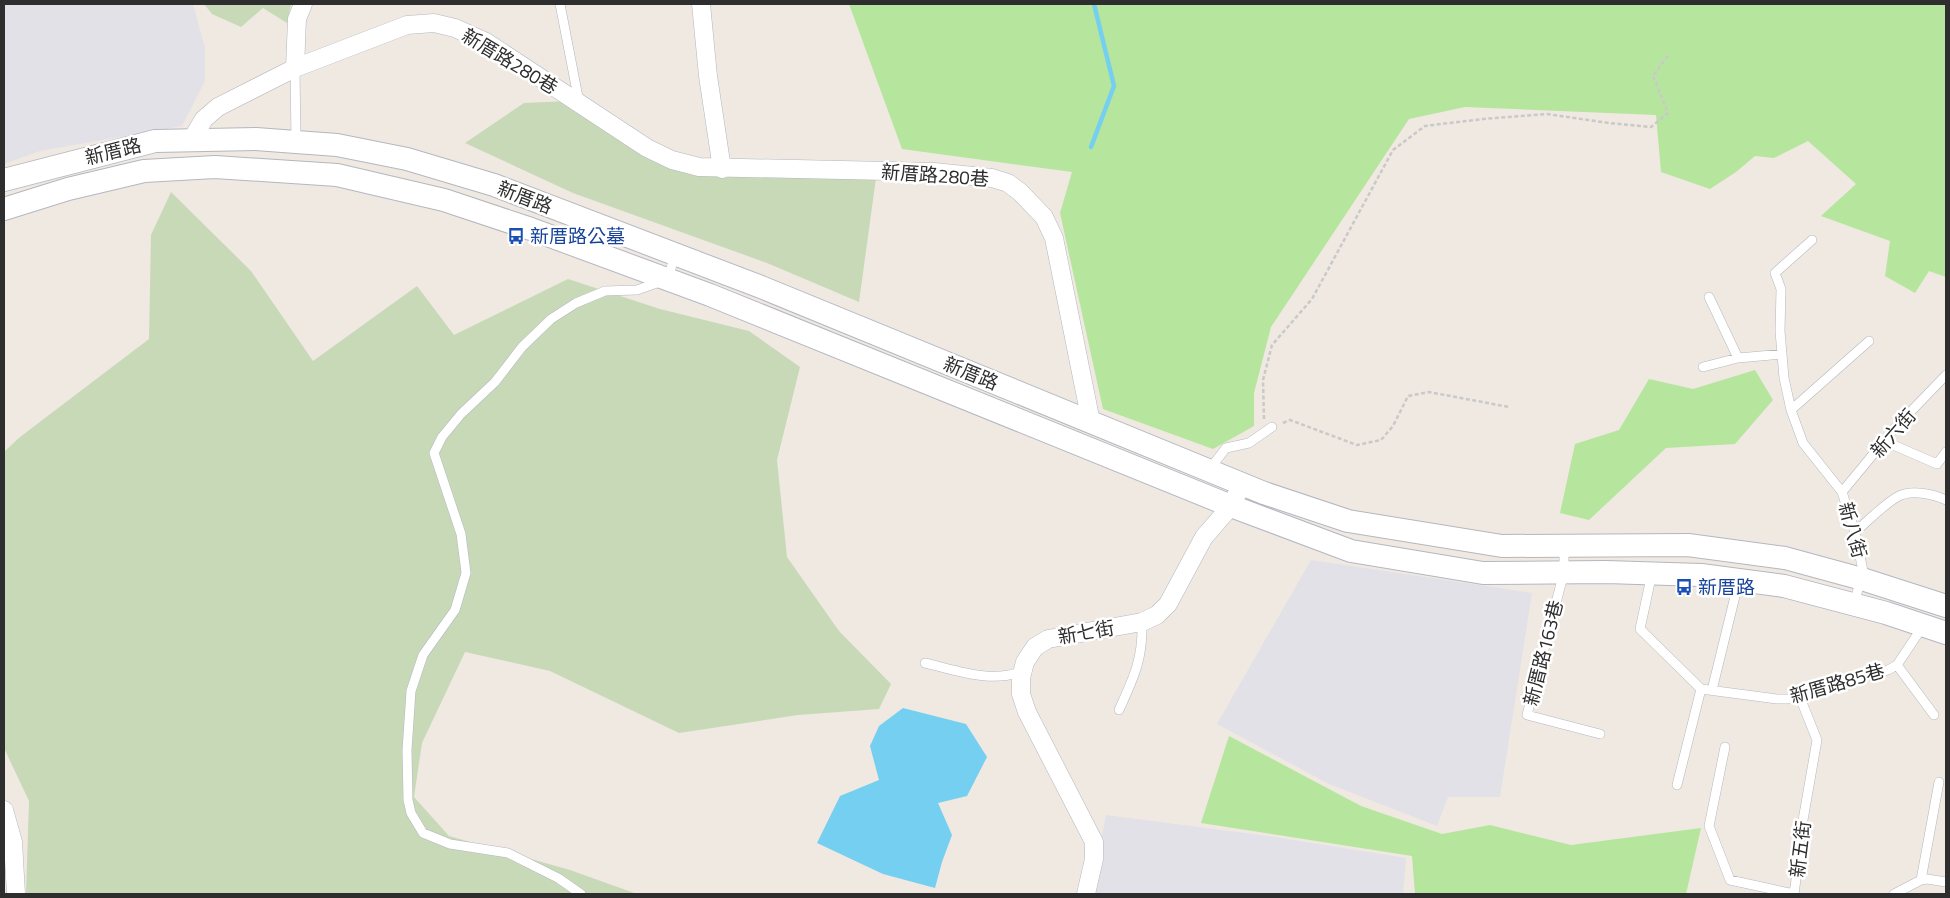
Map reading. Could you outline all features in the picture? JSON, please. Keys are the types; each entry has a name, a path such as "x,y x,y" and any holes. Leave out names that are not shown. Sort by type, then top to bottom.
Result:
{"street":[{"path":"295,68 297,20 303,4"},
{"path":"702,4 708,76 722,169"},
{"name":"新厝路280巷","path":"192,139 204,119 218,107 295,68 407,25 434,23 455,28 486,42 647,148 672,160 699,167 722,169 934,172 992,178 1008,183 1020,192 1044,217 1054,238 1091,422"},
{"name":"新厝路","path":"4,180 155,140 256,139 336,145 425,164 494,185 675,254 1242,484 1348,521 1502,546 1688,545 1785,558 1946,606"},
{"path":"113,151 117,177"},
{"name":"新厝路","path":"4,209 68,189 144,171 216,167 337,175 444,200 531,229 668,279 1231,506 1351,551 1483,573 1564,572 1701,575 1784,586 1946,633"},
{"path":"1127,463 1138,441"},
{"name":"新七街","path":"1086,894 1094,859 1094,842 1027,712 1021,694 1025,662 1034,647 1048,639 1142,622 1158,615 1168,604 1204,537 1231,506 1242,484"},
{"path":"4,810 13,842 16,894"}],"lane":[{"path":"560,4 579,103"},
{"path":"295,68 296,142"},
{"name":"新八街","path":"1812,240 1775,273 1781,289 1784,378 1791,410 1803,443 1842,492 1855,532 1863,570 1862,580 1854,605"},
{"path":"580,894 558,878 508,853 450,844 423,833 411,813 408,800 407,750 411,692 423,655 455,610 466,573 461,534 434,453 442,436 461,414 495,382 522,347 551,319 576,303 605,291 638,290 668,279 675,254"},
{"path":"1709,297 1738,358"},
{"path":"1791,410 1869,341"},
{"path":"1704,367 1738,358 1782,354"},
{"name":"新六街","path":"1842,492 1884,440 1946,375"},
{"path":"1209,470 1226,448 1249,443 1272,427"},
{"path":"1884,440 1937,464 1946,452"},
{"path":"1855,532 1898,496 1916,493 1935,495 1946,500"},
{"name":"新厝路163巷","path":"1564,546 1564,572 1527,716 1600,734"},
{"path":"1652,573 1640,630 1701,688 1677,785"},
{"path":"1712,690 1739,580"},
{"path":"1119,710 1132,682 1141,654 1142,622"},
{"name":"新厝路85巷","path":"1701,688 1776,699 1788,699 1888,670 1897,665 1923,626"},
{"path":"925,663 990,677 1010,677 1023,671"},
{"path":"1897,665 1934,715"},
{"name":"新五街","path":"1725,748 1709,826 1730,880 1794,894 1800,837 1817,740 1799,695"},
{"path":"1921,880 1939,782"},
{"path":"1894,894 1921,880 1946,882"}],"path":[{"path":"1263,433 1263,380 1272,345 1312,299 1394,150 1425,126 1483,119 1547,114 1609,123 1651,126 1668,113 1653,76 1669,54"},
{"path":"1272,427 1290,420 1358,445 1381,440 1392,426 1408,396 1429,392 1509,408"}],"shaded area":[{"path":"4,4 193,4 205,48 205,81 182,126 40,151 4,164"},
{"path":"1311,560 1532,593 1500,797 1448,797 1437,826 1329,784 1217,724"},
{"path":"1106,815 1268,836 1406,858 1403,894 1090,894"}],"green space":[{"path":"204,4 291,4 287,23 263,8 241,27 212,14"},
{"path":"849,4 1946,4 1946,277 1929,271 1915,293 1885,276 1890,241 1821,216 1856,184 1808,141 1774,158 1755,156 1736,172 1710,189 1661,172 1656,115 1465,107 1409,119 1271,327 1254,393 1254,426 1213,449 1103,409 1060,213 1072,172 902,149"},
{"path":"569,101 704,171 876,178 859,302 767,263 573,193 465,143 524,103"},
{"path":"171,192 251,271 313,361 417,286 454,335 568,279 660,309 749,331 800,367 777,460 787,557 839,631 891,684 879,709 798,715 679,733 550,671 465,652 422,743 414,797 449,836 570,870 637,894 26,894 29,801 4,748 4,452 20,437 149,339 151,235"},
{"path":"1755,370 1773,400 1735,444 1666,448 1589,520 1560,513 1575,444 1619,430 1649,379 1693,389"},
{"path":"1229,736 1361,806 1442,834 1490,825 1571,845 1701,828 1686,894 1415,894 1412,856 1201,823"}],"water":[{"path":"903,708 966,724 987,757 967,796 938,803 952,835 935,888 883,874 817,843 840,796 879,780 870,746 879,726"}],"waterway":[{"path":"1091,147 1114,86 1094,4"}],"place":[{"name":"新厝路公墓","path":"516,236"},
{"name":"新厝路","path":"1684,587"}]}
